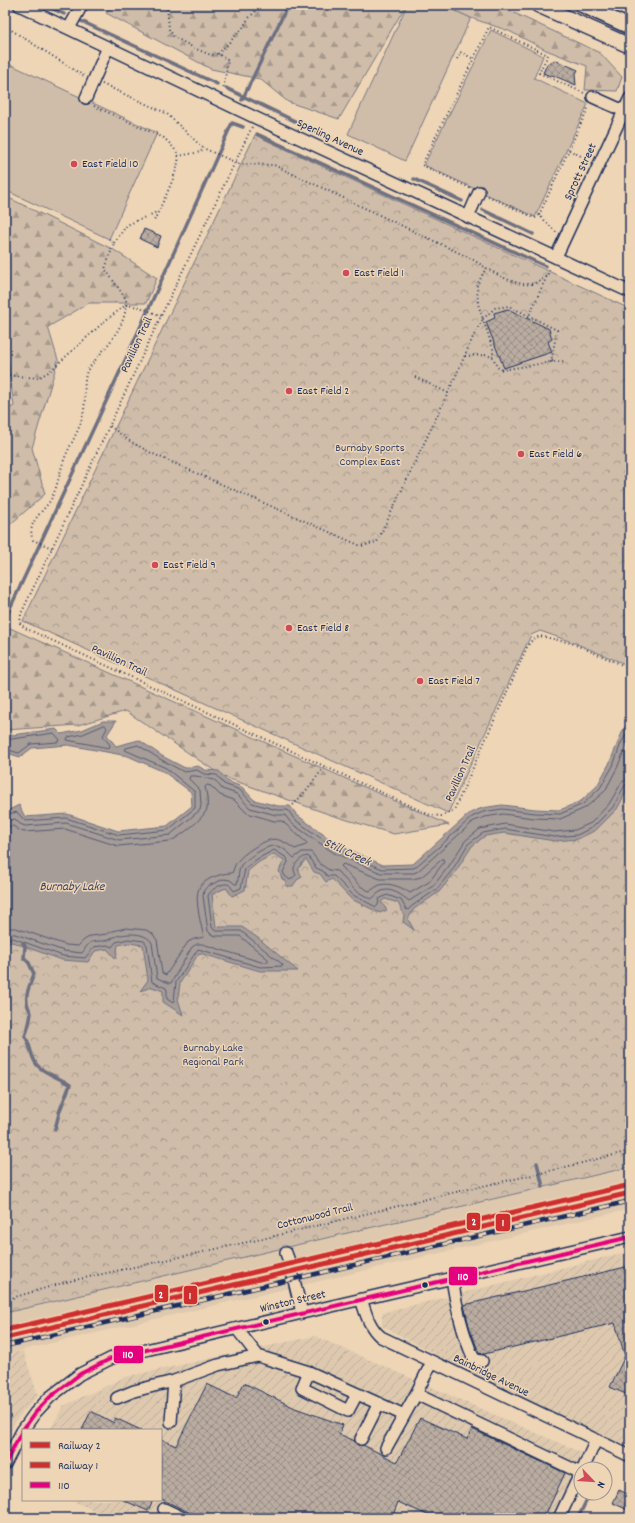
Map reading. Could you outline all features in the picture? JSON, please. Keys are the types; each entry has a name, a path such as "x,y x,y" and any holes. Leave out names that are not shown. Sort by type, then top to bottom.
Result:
{"main road":[{"path":"538,5 630,46"},
{"path":"582,5 630,27"}],"street":[{"name":"Sperling Avenue","path":"19,5 256,118 630,292"},
{"path":"69,28 82,5"},
{"path":"86,98 108,47"},
{"path":"593,97 624,111"},
{"name":"Sprott Street","path":"556,257 630,98"},
{"path":"468,217 479,192"},
{"name":"Winston Street","path":"23,1429 34,1413 50,1398 80,1374 112,1358 630,1237"},
{"path":"286,1253 302,1313"},
{"path":"452,1278 456,1306 464,1335 473,1357 476,1360 482,1361"},
{"name":"Bainbridge Avenue","path":"362,1299 367,1318 374,1332 388,1341 630,1456"},
{"path":"237,1328 258,1356"},
{"path":"117,1398 134,1391 174,1381 218,1365 258,1356 309,1372 404,1415"},
{"path":"386,1448 432,1362"},
{"path":"309,1372 302,1388 348,1411 357,1394"},
{"path":"171,1422 174,1381"},
{"path":"416,1394 573,1469"},
{"path":"361,1439 379,1403"},
{"name":"Winston Street","path":"5,1464 22,1431"},
{"path":"587,1461 596,1440"},
{"path":"559,1518 573,1489"},
{"path":"164,1509 183,1518"}],"path":[{"path":"167,5 169,29 174,37 211,55 218,54 228,45 260,5"},
{"path":"5,26 79,73 166,113 202,148 208,151 239,164 274,165 472,259 512,281 523,284 538,282 548,275 528,318"},
{"path":"422,165 489,27 548,55 539,73 593,97 539,215 563,240"},
{"path":"457,59 460,52 474,59"},
{"path":"218,54 228,60 223,90 218,100"},
{"path":"628,63 630,68"},
{"path":"86,98 92,106 164,138 172,145 178,156 177,167 154,221"},
{"name":"Pavillion Trail","path":"256,118 21,614 20,623 25,628 430,815 441,816 454,810 528,645 533,639 540,636 571,643 630,668"},
{"path":"178,156 201,152 202,148"},
{"path":"569,150 583,158"},
{"path":"52,548 36,542 32,536 33,522 48,505 53,496 64,460 81,423 85,406 84,380 87,372 121,326 126,305 126,299 105,269 114,243 127,225 158,212"},
{"path":"109,239 114,243"},
{"path":"486,268 478,285 478,304 493,349 493,357 497,367 502,370 565,361"},
{"path":"5,375 38,378 50,371 106,320 126,305 142,308 161,316"},
{"path":"110,426 128,440 151,453 361,546 377,542 474,335 483,319 495,308 510,306 557,330 552,362"},
{"path":"465,356 485,355 493,357"},
{"path":"415,377 448,393"},
{"path":"293,805 325,766"},
{"name":"Cottonwood Trail","path":"5,1300 66,1282 266,1238 630,1151"}],"shaded area":[{"path":"630,1167 630,1209 5,1354 5,1313"},
{"path":"630,1251 630,1455 604,1443 382,1326 382,1313"},
{"path":"315,1336 591,1457 589,1461 573,1461 573,1501 566,1518 110,1518 73,1501 162,1501 162,1429 51,1429 63,1406 125,1377"},
{"path":"23,1351 38,1395 18,1418 5,1439 5,1354"}],"green space":[{"path":"111,5 406,5 339,119 288,102 260,79 211,69 106,13"},
{"path":"407,5 443,5 471,18 405,161 348,134"},
{"path":"443,5 497,5 600,53 622,77 617,91 585,90 587,66 546,50 509,31 471,18"},
{"path":"491,30 543,56 534,78 588,104 535,217 424,165"},
{"name":"East Field 10","path":"5,62 157,133 109,239 5,190"},
{"name":"Burnaby Sports Complex East","path":"255,135 630,309 630,666 572,642 540,631 531,635 448,813 23,621"},
{"path":"5,196 114,250 157,278 146,303 89,303 48,327 58,360 32,448 45,494 5,529 5,411 14,406 8,360 5,354"},
{"path":"10,628 449,825 394,834 331,815 224,777 126,711 78,725 5,730 5,629"},
{"name":"Burnaby Lake Regional Park","path":"630,767 630,1167 5,1313 5,880 265,842 409,899 479,834 505,831 567,830"}],"water":[{"name":"Burnaby Lake","path":"103,721 116,721 107,735 116,746 139,740 162,756 185,768 198,766 205,770 219,771 227,781 242,787 254,800 278,806 290,806 297,815 338,845 383,865 413,864 470,813 482,808 502,805 560,810 581,801 597,786 609,764 624,728 630,722 630,784 617,809 596,830 578,839 555,841 504,833 485,836 472,846 456,871 439,892 414,909 408,919 414,930 403,922 404,915 398,903 385,899 381,902 387,910 380,913 351,899 332,879 326,882 320,874 314,872 306,859 298,869 302,877 297,880 293,886 286,886 286,881 282,879 279,871 284,860 274,854 259,862 248,871 245,890 232,896 226,888 212,894 216,927 242,927 258,938 298,971 260,971 199,953 180,983 178,999 183,1015 163,1002 163,991 152,987 140,991 148,980 143,945 128,943 118,945 116,959 107,949 95,951 88,962 62,960 12,942 5,943 5,812 19,805 25,817 67,814 118,831 167,826 192,806 191,792 164,772 128,756 68,745 32,748 20,757 7,753 5,755 5,736 56,729 61,734 82,730"}],"building":[{"path":"555,60 578,70 575,75 576,85 543,73 547,64"},
{"path":"144,229 161,236 157,247 140,239"},
{"path":"508,309 549,329 552,339 548,342 552,352 504,368 486,322 495,318 494,313"},
{"path":"630,1266 630,1396 610,1387 625,1356 615,1323 484,1354 479,1353 469,1326 464,1305"},
{"path":"244,1383 295,1408 343,1425 339,1434 355,1441 358,1445 363,1445 397,1462 420,1418 467,1439 472,1429 565,1473 544,1518 434,1518 398,1502 392,1518 201,1518 162,1499 162,1439 176,1446 207,1384 236,1398"},
{"path":"91,1411 114,1423 115,1418 139,1429 82,1429"},
{"path":"619,1490 630,1495 630,1511 613,1503"},
{"path":"125,1501 153,1501 148,1511"}],"waterway":[{"path":"44,5 64,14"},
{"path":"242,100 288,5"},
{"path":"81,21 217,84"},
{"path":"226,88 330,138"},
{"path":"5,619 135,339 232,123 243,127"},
{"path":"257,134 545,266"},
{"path":"414,179 462,201"},
{"path":"483,210 533,234"},
{"path":"23,943 25,946 24,958 29,963 34,974 27,993 27,1003 31,1013 25,1036 37,1065 43,1071 70,1085 60,1110 55,1129"},
{"path":"537,1163 543,1187"},
{"path":"578,1518 586,1501"}],"railway":[{"path":"5,1346 630,1201"}],"rail line":[{"name":"2","path":"5,1330 630,1185"},
{"name":"1","path":"5,1338 630,1193"}],"transit line":[{"name":"110","path":"23,1429 35,1413 50,1397 80,1374 112,1358 630,1237"},
{"name":"110","path":"5,1464 22,1431"}],"place":[{"name":"East Field 10","path":"74,164"},
{"name":"East Field 1","path":"346,273"},
{"name":"East Field 2","path":"289,391"},
{"name":"East Field 6","path":"521,454"},
{"name":"East Field 9","path":"155,565"},
{"name":"East Field 8","path":"289,628"},
{"name":"East Field 7","path":"420,681"}],"water label":[{"name":"Still Creek","path":"347,853"}]}
